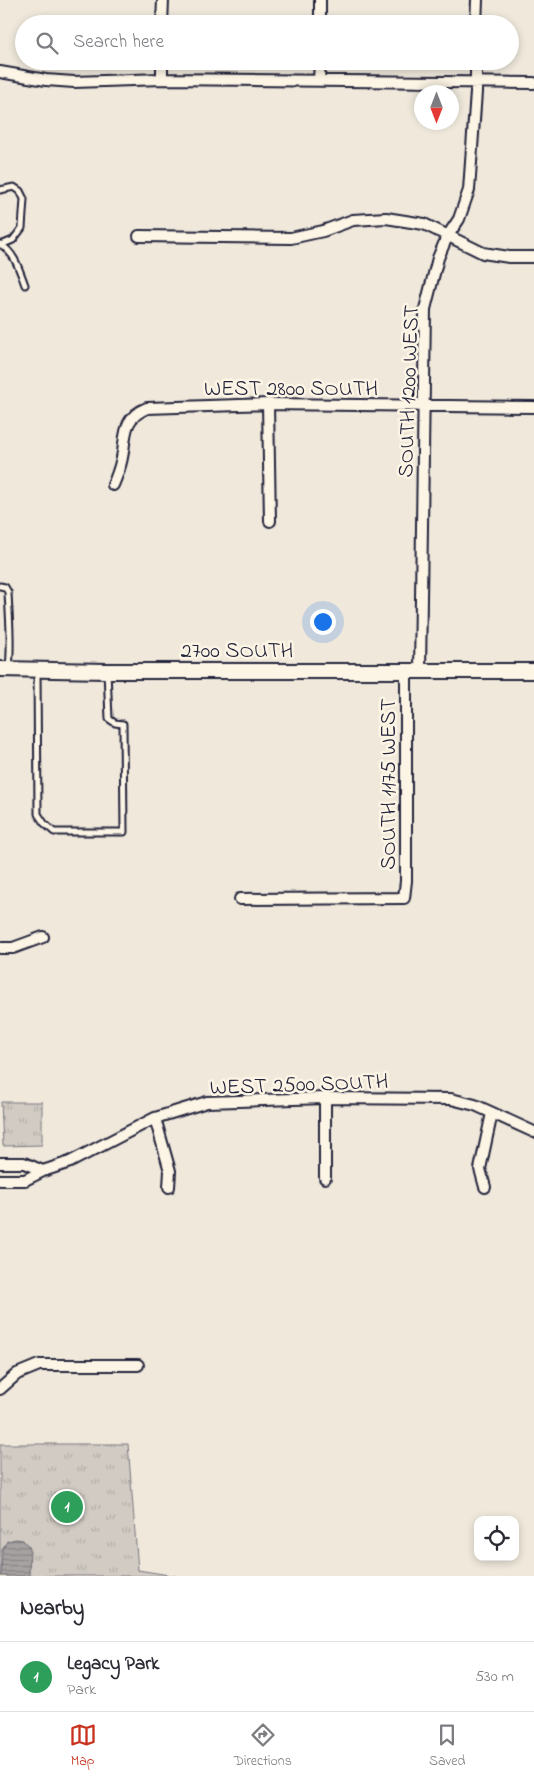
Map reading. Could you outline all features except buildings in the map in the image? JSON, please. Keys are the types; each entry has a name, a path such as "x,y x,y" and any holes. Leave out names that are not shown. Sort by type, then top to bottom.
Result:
{"main road":[{"name":"2700 SOUTH","path":"5,669 107,671 534,671"}],"street":[{"path":"162,15 163,0"},
{"path":"320,0 320,15"},
{"path":"476,15 477,0"},
{"path":"162,70 162,79"},
{"path":"320,70 320,80"},
{"name":"SOUTH 1200 WEST","path":"420,671 425,308 438,258 447,237 459,220 469,190 476,70"},
{"path":"0,72 46,80 74,82 162,79 534,83"},
{"path":"139,236 291,238 323,231 353,220 386,218 424,224 447,237 483,253 509,258 534,257"},
{"path":"268,404 270,521"},
{"name":"WEST 2800 SOUTH","path":"113,485 121,461 125,430 138,411 147,408 268,404 534,406"},
{"name":"SOUTH 1175 WEST","path":"240,898 404,898 406,882 406,670"},
{"path":"0,948 13,948 43,938"},
{"path":"325,1098 325,1178"},
{"name":"WEST 2500 SOUTH","path":"0,1180 25,1180 43,1171 70,1162 155,1118 208,1102 325,1098 451,1100 476,1105 534,1132"},
{"path":"485,1187 480,1169 492,1114"},
{"path":"155,1118 170,1171 168,1187"},
{"path":"0,1163 24,1163 43,1171"},
{"path":"0,1389 17,1374 40,1364 138,1364"}],"lane":[{"path":"0,190 14,187 20,191 24,199 22,228 13,240 1,244"},
{"path":"1,244 10,251 25,284"},
{"path":"0,586 6,587 8,592 11,648 5,669"},
{"path":"37,670 38,814 54,832 124,832 123,724 115,723 109,719 107,671"}],"green space":[{"path":"1,1102 42,1102 42,1145 3,1146"},
{"path":"0,1444 128,1444 138,1570 175,1576 0,1576"}],"shaded area":[{"path":"23,1540 30,1548 29,1576 1,1576 2,1550 7,1541"}],"place":[{"name":"Legacy Park","path":"67,1507"}]}
